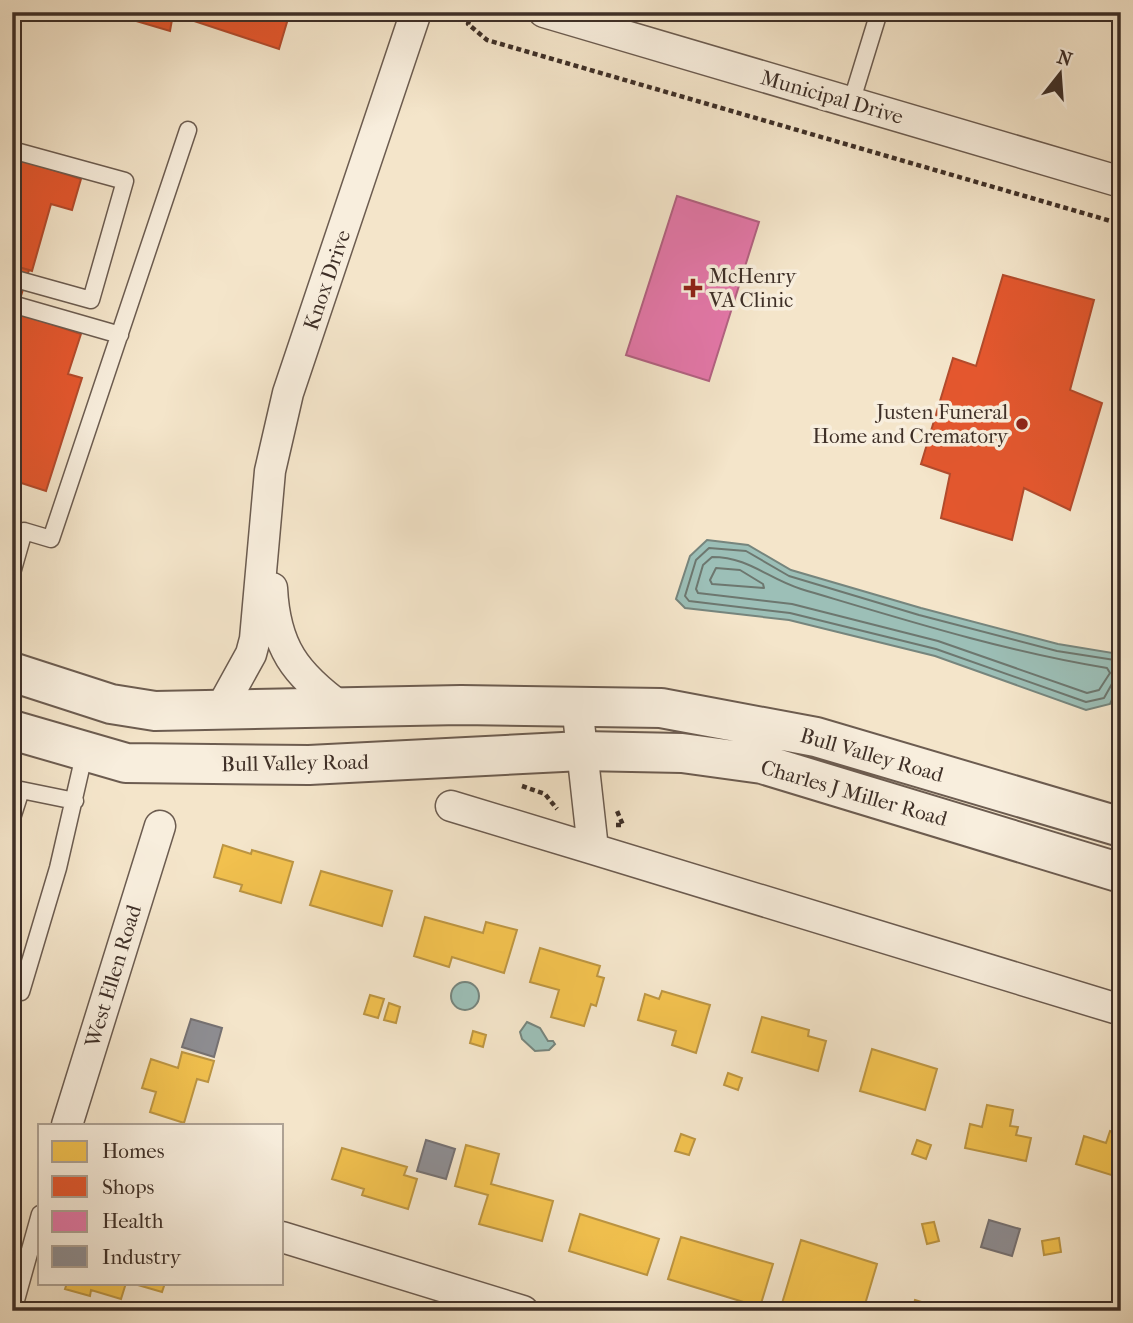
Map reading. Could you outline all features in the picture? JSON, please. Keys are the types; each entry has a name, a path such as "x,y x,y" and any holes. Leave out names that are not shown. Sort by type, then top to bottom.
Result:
{"street":[{"name":"Knox Drive","path":"219,712 251,654 265,553 270,471 288,393 416,12"},
{"name":"Municipal Drive","path":"544,12 1121,182"},
{"name":"Knox Drive","path":"265,553 284,647 306,680 342,708"},
{"name":"Bull Valley Road","path":"12,672 111,705 155,710 219,712 577,705 661,708 816,737 1121,827"},
{"path":"577,705 593,849"},
{"name":"Bull Valley Road","path":"12,730 126,763 309,765 582,751"},
{"name":"Charles J Miller Road","path":"582,751 682,753 762,764 1121,873"},
{"path":"451,806 1121,1010"},
{"name":"West Ellen Road","path":"67,1124 160,826"},
{"path":"284,1238 523,1311"}],"lane":[{"path":"850,103 879,12"},
{"path":"12,573 24,531 51,539 188,131"},
{"path":"12,150 125,181 91,300 12,278"},
{"path":"12,304 120,335"},
{"path":"12,990 21,992 75,801 85,751"},
{"path":"12,818 21,790 75,801"},
{"path":"13,1311 38,1221"}],"path":[{"path":"472,12 468,24 487,40 1121,224"}],"water":[{"path":"707,540 748,545 791,570 921,608 1058,644 1119,654 1121,680 1110,704 1086,710 935,656 789,620 685,608 676,599 690,556"},
{"path":"465,982 475,986 479,996 475,1006 465,1010 455,1006 451,996 455,986"},
{"path":"527,1022 540,1028 548,1041 553,1041 555,1044 549,1050 535,1051 522,1039 520,1032"}],"building: Homes":[{"path":"223,845 251,854 252,850 293,862 281,903 240,891 242,885 214,877"},
{"path":"321,871 392,891 382,926 310,905"},
{"path":"425,917 483,933 486,922 517,930 504,973 452,957 449,967 414,956"},
{"path":"540,948 600,966 597,976 604,978 596,1006 591,1004 584,1026 551,1017 559,990 530,982"},
{"path":"662,991 710,1005 696,1053 672,1045 676,1031 638,1020 645,994 659,999"},
{"path":"370,995 384,999 378,1018 364,1014"},
{"path":"389,1003 400,1007 396,1023 384,1020"},
{"path":"762,1017 809,1030 808,1036 826,1041 818,1071 752,1052"},
{"path":"473,1031 486,1035 483,1047 470,1043"},
{"path":"872,1049 937,1069 925,1110 860,1091"},
{"path":"182,1052 214,1061 208,1082 197,1079 184,1123 150,1112 156,1092 142,1088 151,1059 178,1068"},
{"path":"728,1073 742,1078 738,1090 724,1085"},
{"path":"987,1105 1013,1110 1010,1126 1018,1127 1016,1135 1031,1138 1026,1161 965,1148 970,1124 982,1127"},
{"path":"1110,1131 1121,1135 1121,1178 1076,1164 1084,1136 1106,1143"},
{"path":"681,1134 695,1139 689,1155 675,1151"},
{"path":"917,1140 931,1145 926,1159 912,1154"},
{"path":"466,1145 499,1154 491,1184 553,1201 542,1241 479,1224 488,1195 455,1186"},
{"path":"342,1148 407,1167 404,1175 417,1179 408,1209 362,1195 364,1189 332,1179"},
{"path":"580,1214 659,1239 647,1275 569,1251"},
{"path":"934,1222 939,1241 927,1244 922,1224"},
{"path":"681,1237 773,1264 760,1307 668,1279"},
{"path":"1059,1238 1061,1252 1044,1255 1042,1241"},
{"path":"801,1240 877,1264 863,1311 849,1311 821,1302 818,1311 780,1310"},
{"path":"67,1284 126,1284 121,1299 91,1290 90,1296 65,1289"},
{"path":"134,1284 165,1284 162,1292"},
{"path":"915,1300 950,1311 912,1311"}],"building: Shops":[{"path":"117,12 290,12 279,49 173,14 170,31 116,15"},
{"path":"12,157 81,179 72,210 51,204 32,271 12,265"},
{"path":"15,266 29,270 16,312 12,311"},
{"path":"1003,275 1094,300 1070,390 1102,403 1070,510 1024,488 1012,540 941,518 950,474 921,464 953,358 976,366"},
{"path":"12,311 81,334 68,374 82,378 46,491 12,480"}],"building: Health":[{"name":"McHenry VA Clinic","path":"677,196 759,222 709,381 626,355"}],"building: Industry":[{"path":"191,1019 222,1028 214,1057 182,1047"},
{"path":"426,1140 455,1149 446,1179 417,1171"},
{"path":"989,1220 1020,1229 1012,1256 981,1247"}],"place":[{"name":"McHenry VA Clinic","path":"693,288"},
{"name":"Justen Funeral Home and Crematory","path":"1022,424"}]}
